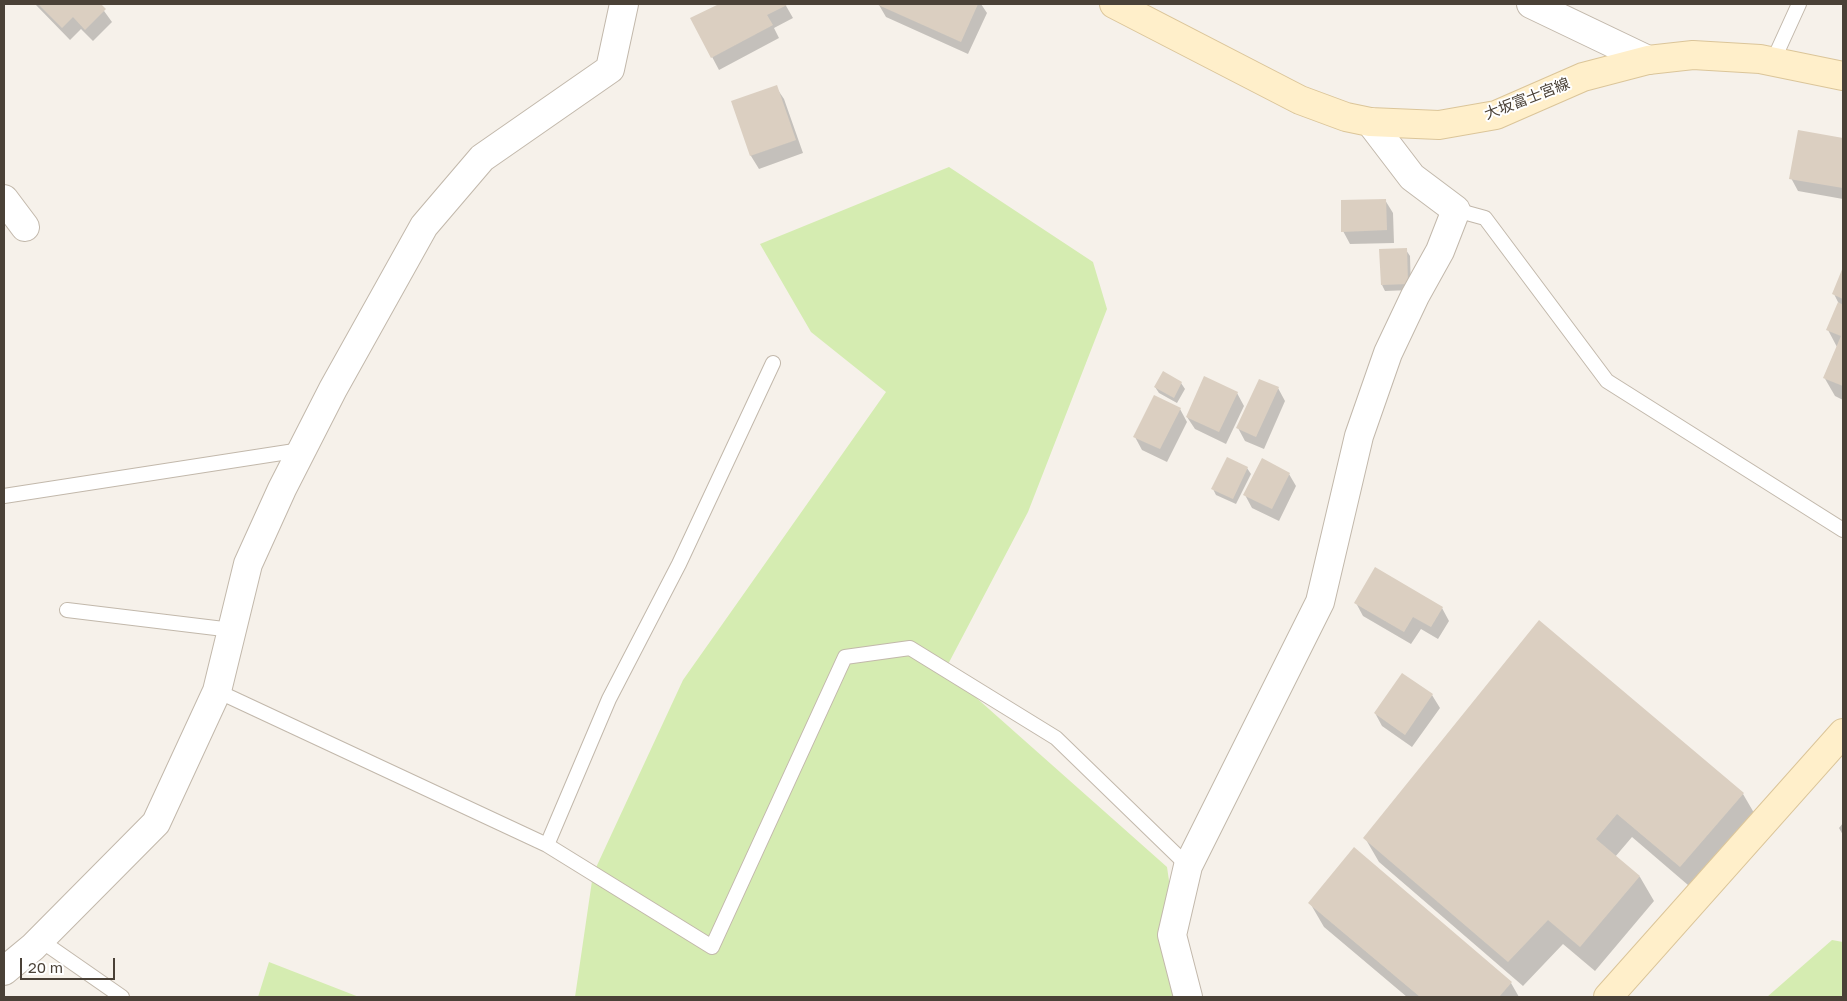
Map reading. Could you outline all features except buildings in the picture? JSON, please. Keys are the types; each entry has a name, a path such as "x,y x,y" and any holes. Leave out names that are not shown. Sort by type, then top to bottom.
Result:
{"main road":[{"name":"大坂富士宮線","path":"1114,4 1300,100 1346,117 1370,122 1439,125 1496,115 1583,77 1648,60 1692,55 1773,61 1843,76"},
{"path":"1608,997 1843,733"}],"street":[{"path":"4,971 40,940 156,823 217,691 248,564 301,450 424,226 482,158 610,69 624,4"},
{"path":"1538,5 1622,49 1648,60"},
{"path":"1188,997 1172,935 1188,866 1320,602 1359,436 1388,353 1415,296 1440,251 1456,210 1412,177 1370,122"},
{"path":"4,199 25,227"}],"lane":[{"path":"1773,61 1799,4"},
{"path":"1456,210 1485,218 1608,381 1843,530"},
{"path":"546,845 610,699 679,564 773,363"},
{"path":"4,496 301,450"},
{"path":"67,610 232,630"},
{"path":"217,691 546,845 712,947 845,657 910,648 1056,738 1188,866"},
{"path":"40,940 122,997"}],"green space":[{"path":"949,167 1093,262 1107,309 1028,512 945,670 1167,867 1186,997 575,997 593,874 683,680 886,392 811,332 760,244"},
{"path":"1832,940 1843,942 1843,997 1767,997"},
{"path":"269,962 359,997 258,997"}]}
